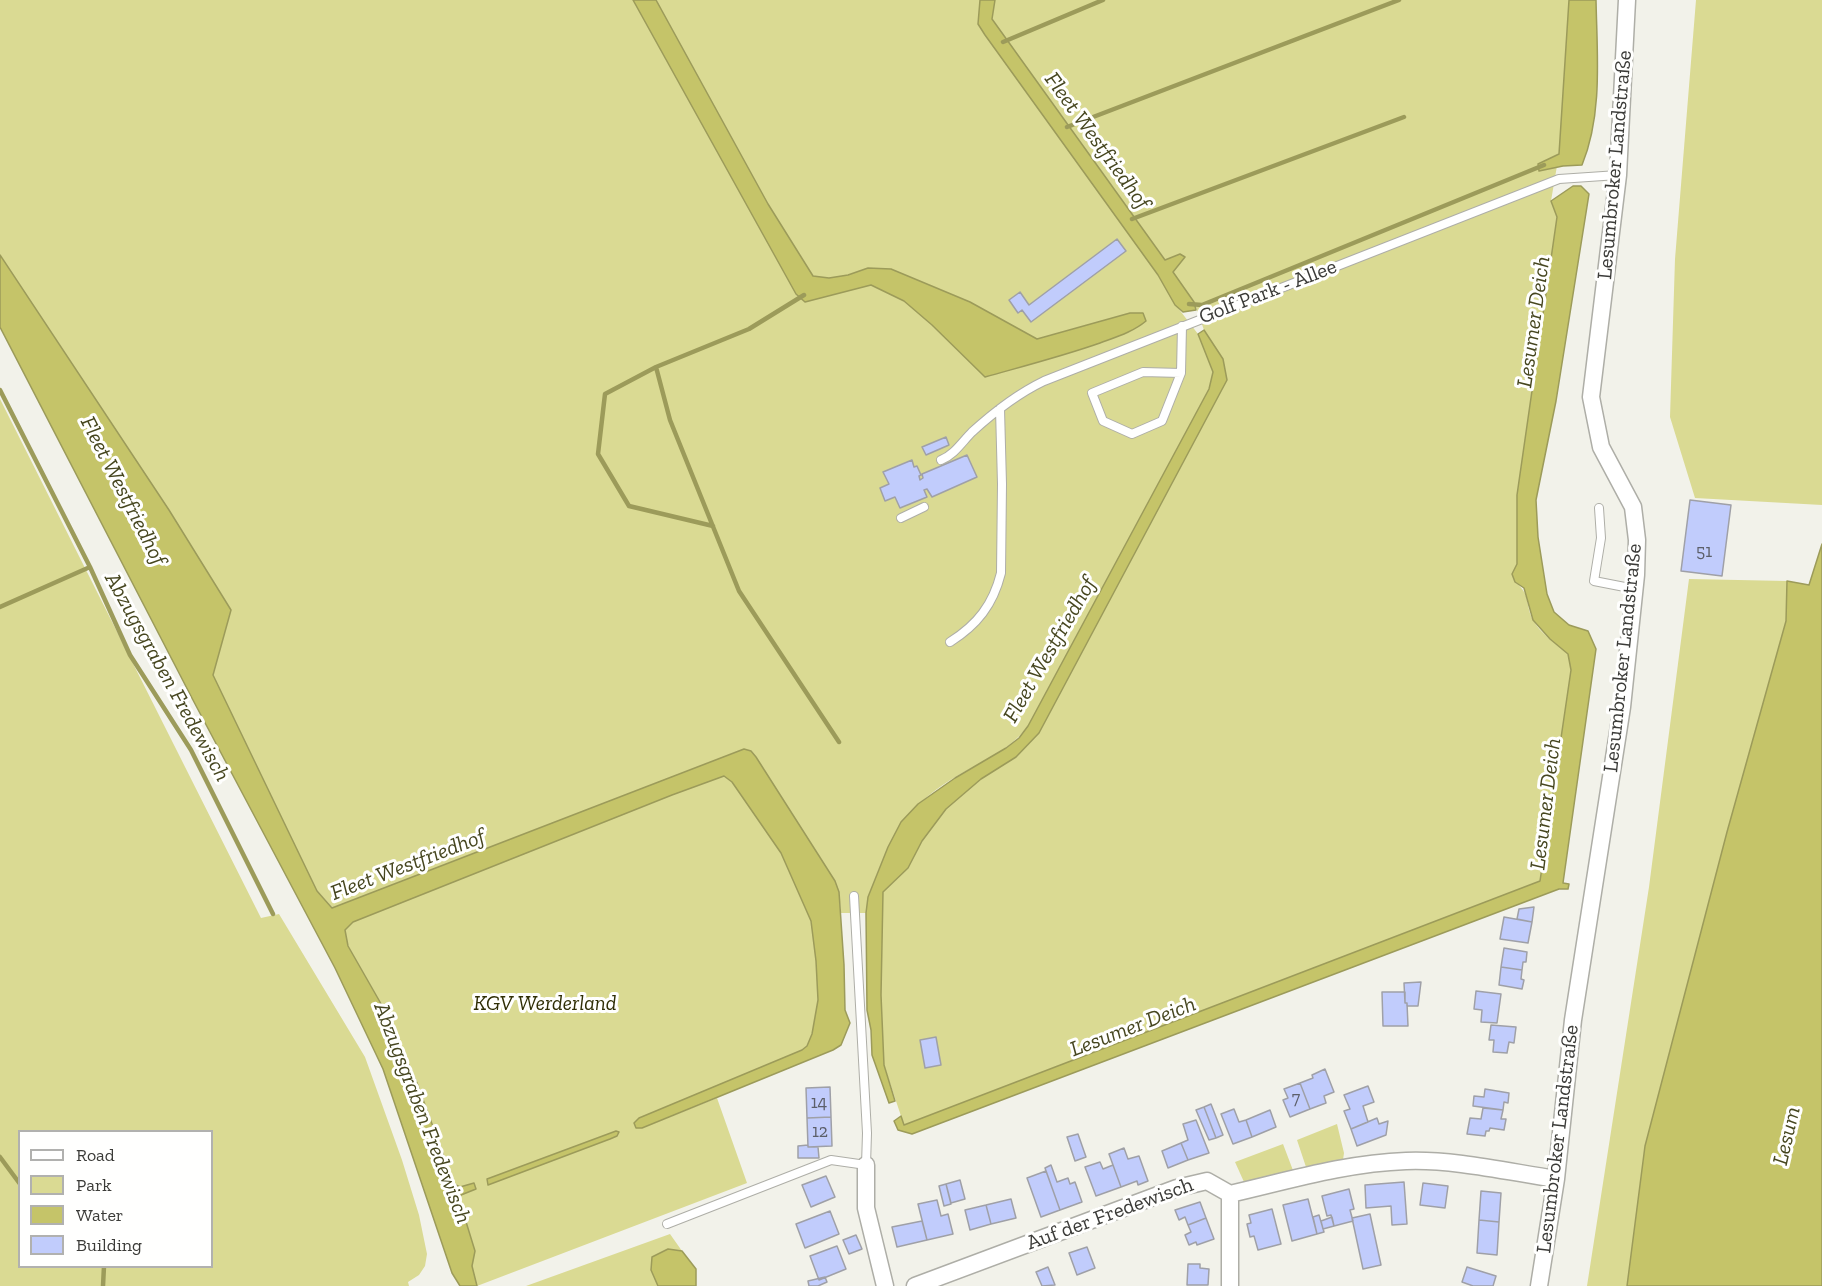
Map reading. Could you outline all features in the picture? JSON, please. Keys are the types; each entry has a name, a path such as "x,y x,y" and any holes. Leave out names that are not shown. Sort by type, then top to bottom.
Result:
{"street":[{"name":"Lesumbroker Landstraße","path":"1539,1286 1556,1179 1573,1020 1622,707 1635,589 1637,540 1633,507 1601,447 1591,397 1618,175 1627,0"},
{"path":"1230,1286 1230,1194 1350,1166 1406,1161 1455,1164 1556,1179"},
{"path":"866,1165 866,1208 885,1286"},
{"name":"Auf der Fredewisch","path":"915,1286 1191,1183 1207,1180 1230,1194"}],"lane":[{"name":"Golf Park - Allee","path":"941,460 948,458 976,429 1012,398 1044,381 1559,179 1618,175"},
{"path":"1180,373 1143,372 1092,393 1103,421 1132,434 1162,421 1180,373 1182,326"},
{"path":"950,642 965,633 985,613 998,586 1001,573 1000,409"},
{"path":"901,518 924,507"},
{"path":"1599,508 1601,538 1594,581 1635,589"},
{"path":"667,1224 831,1160 866,1165 867,1133 862,1018 854,896"}],"green space":[{"path":"0,0 980,0 978,23 985,35 1198,334 1213,372 1209,389 1028,726 1013,742 929,795 909,815 886,853 871,891 866,913 841,913 839,892 835,881 756,757 744,749 333,908 317,891 213,675 230,610 169,510 0,255"},
{"path":"995,0 1569,0 1559,154 1551,201 1557,217 1517,495 1515,582 1523,591 1536,625 1568,654 1571,670 1540,881 904,1125 884,1065 881,995 883,892 908,868 922,841 946,809 981,779 1016,757 1039,733 1227,380 1223,359 1204,330 1194,302 1173,272 1184,257 1180,254 1166,261 992,19"},
{"path":"1696,0 1822,0 1822,505 1695,498 1670,417 1675,259"},
{"path":"0,399 261,918 279,914 365,1057 402,1160 419,1215 427,1254 425,1266 419,1275 408,1282 409,1286 0,1286"},
{"path":"1689,579 1787,581 1786,621 1727,832 1645,1146 1627,1286 1587,1286 1649,887"},
{"name":"KGV Werderland","path":"724,776 732,782 781,853 811,921 818,1000 812,1034 807,1046 802,1050 639,1118 642,1128 717,1098 747,1183 477,1286 472,1266 475,1251 459,1199 461,1195 476,1189 474,1183 461,1187 454,1184 417,1083 380,1002 348,946 345,929 353,922"},
{"path":"1337,1124 1344,1153 1343,1160 1307,1170 1297,1140"},
{"path":"1283,1144 1294,1173 1244,1182 1235,1162"},
{"path":"670,1234 682,1251 668,1249 651,1270 658,1286 526,1286"}],"water":[{"path":"633,0 656,0 768,204 813,276 829,278 848,275 868,268 891,269 970,302 1037,339 1130,313 1143,313 1146,321 1130,331 1100,343 985,377 904,301 871,285 805,302 796,294"},
{"path":"980,0 995,0 992,19 1165,260 1180,254 1185,257 1173,272 1194,302 1196,310 1183,312 1175,305 1158,275 985,35 978,24"},
{"path":"1569,0 1596,0 1598,62 1593,125 1582,165 1539,171 1538,164 1559,154"},
{"path":"1573,186 1581,186 1589,194 1556,401 1536,500 1538,537 1547,594 1554,612 1569,625 1588,631 1596,649 1563,883 1569,884 1568,889 1559,889 912,1134 898,1130 894,1121 901,1116 904,1125 1540,881 1571,670 1568,654 1533,620 1524,588 1515,582 1512,574 1517,564 1517,495 1557,217 1551,201"},
{"path":"0,255 169,510 231,610 213,675 317,891 332,908 744,749 751,751 756,757 835,881 839,892 845,1010 850,1023 841,1045 642,1128 636,1128 634,1123 639,1118 802,1050 807,1046 812,1034 818,1000 811,921 781,853 732,782 724,776 353,922 345,930 348,946 380,1002 417,1083 454,1184 460,1187 474,1183 476,1189 461,1195 459,1199 475,1251 472,1266 477,1286 460,1286 452,1273 383,1069 335,968 0,327"},
{"path":"1204,330 1223,359 1227,380 1039,733 1016,757 981,779 946,809 922,841 908,868 883,892 881,995 884,1065 895,1101 889,1103 872,1055 867,1010 866,913 868,897 888,847 901,822 918,804 955,778 1006,748 1019,738 1028,726 1209,389 1213,372 1198,334"},
{"name":"Lesum","path":"1822,544 1822,1286 1627,1286 1645,1146 1727,832 1786,621 1787,581 1809,585"},
{"path":"616,1131 619,1132 617,1136 610,1139 488,1185 487,1179"},
{"path":"668,1249 682,1251 696,1269 696,1286 658,1286 651,1270 652,1257"}],"building":[{"path":"1117,239 1126,251 1031,322 1022,310 1018,313 1009,300 1020,292 1029,305"},
{"path":"946,437 949,445 926,455 922,447"},
{"path":"967,455 977,477 932,497 927,489 924,490 927,497 900,508 895,497 885,501 880,488 889,484 883,472 912,460 914,467 917,466 921,475 920,480 923,478 922,474"},
{"path":"1690,500 1731,505 1722,576 1681,571"},
{"path":"1534,907 1532,922 1517,919 1519,909"},
{"path":"1504,917 1532,922 1528,943 1500,939"},
{"path":"1504,948 1527,952 1522,970 1501,967"},
{"path":"1501,967 1522,970 1521,979 1524,980 1522,989 1499,985"},
{"path":"1421,982 1418,1006 1407,1006 1404,983"},
{"path":"1476,991 1501,994 1497,1023 1481,1022 1482,1010 1474,1009"},
{"path":"1382,992 1405,992 1408,1026 1383,1026"},
{"path":"1491,1025 1516,1027 1514,1043 1509,1042 1507,1053 1493,1052 1494,1040 1489,1040"},
{"path":"936,1037 941,1065 925,1068 920,1040"},
{"path":"1325,1069 1334,1092 1324,1096 1326,1103 1310,1109 1300,1083 1313,1078 1312,1075"},
{"path":"1300,1083 1310,1109 1290,1117 1283,1100 1288,1098 1284,1089"},
{"path":"1368,1086 1374,1102 1363,1106 1368,1122 1351,1129 1344,1111 1350,1109 1344,1095"},
{"path":"830,1087 831,1117 807,1118 806,1088"},
{"path":"1485,1089 1509,1093 1508,1103 1504,1102 1503,1110 1473,1106 1474,1096 1484,1097"},
{"path":"1211,1104 1223,1135 1216,1138 1204,1107"},
{"path":"1204,1107 1216,1138 1209,1140 1196,1110"},
{"path":"1483,1108 1503,1110 1501,1119 1506,1119 1504,1130 1490,1128 1486,1131 1485,1136 1467,1134 1470,1118 1481,1119"},
{"path":"1234,1109 1239,1122 1246,1120 1252,1137 1233,1144 1221,1114"},
{"path":"1270,1110 1276,1127 1252,1137 1246,1120"},
{"path":"831,1117 832,1146 808,1147 807,1118"},
{"path":"1377,1118 1379,1124 1388,1121 1386,1135 1357,1146 1351,1129"},
{"path":"1196,1120 1209,1153 1188,1160 1181,1143 1188,1140 1183,1124"},
{"path":"1078,1134 1086,1157 1075,1161 1067,1137"},
{"path":"1181,1143 1188,1160 1168,1168 1162,1151"},
{"path":"808,1145 808,1147 818,1147 819,1158 798,1158 798,1146"},
{"path":"1124,1148 1128,1159 1139,1156 1148,1181 1138,1185 1137,1181 1121,1187 1109,1154"},
{"path":"1100,1162 1103,1169 1113,1165 1121,1187 1096,1196 1085,1167"},
{"path":"1051,1165 1057,1182 1068,1178 1070,1184 1075,1182 1082,1202 1060,1210 1045,1168"},
{"path":"1046,1171 1060,1210 1041,1217 1027,1178"},
{"path":"826,1176 835,1197 811,1207 802,1185"},
{"path":"960,1180 965,1199 951,1203 946,1184"},
{"path":"1404,1182 1407,1224 1392,1225 1391,1206 1366,1208 1365,1185"},
{"path":"1423,1183 1448,1186 1445,1208 1420,1205"},
{"path":"946,1184 951,1204 944,1206 939,1186"},
{"path":"1349,1189 1354,1209 1350,1210 1353,1221 1334,1226 1331,1215 1327,1216 1322,1196"},
{"path":"1481,1191 1501,1193 1499,1222 1479,1220"},
{"path":"1011,1199 1016,1218 991,1224 986,1205"},
{"path":"1308,1199 1317,1234 1292,1241 1283,1205"},
{"path":"937,1200 941,1216 948,1214 953,1234 927,1240 918,1204"},
{"path":"1200,1202 1206,1218 1188,1225 1185,1217 1179,1220 1175,1210"},
{"path":"986,1205 991,1224 970,1230 965,1210"},
{"path":"1272,1209 1281,1244 1258,1250 1254,1236 1250,1237 1247,1224 1251,1223 1249,1215"},
{"path":"830,1211 839,1234 805,1248 796,1224"},
{"path":"1370,1214 1381,1265 1363,1269 1352,1218"},
{"path":"1319,1215 1324,1232 1317,1234 1313,1217"},
{"path":"1332,1217 1334,1226 1323,1229 1321,1221"},
{"path":"1206,1218 1214,1239 1197,1245 1196,1242 1189,1245 1185,1235 1191,1232 1188,1225"},
{"path":"1479,1220 1499,1222 1497,1255 1477,1253"},
{"path":"922,1221 927,1240 897,1247 892,1227"},
{"path":"856,1235 862,1249 849,1254 843,1240"},
{"path":"837,1246 846,1269 819,1280 810,1256"},
{"path":"1087,1247 1095,1268 1077,1275 1069,1253"},
{"path":"1188,1264 1200,1264 1200,1268 1209,1269 1208,1285 1187,1285"},
{"path":"1048,1267 1055,1285 1042,1286 1036,1272"},
{"path":"1467,1267 1496,1276 1493,1286 1473,1286 1462,1282"},
{"path":"825,1277 827,1282 818,1286 809,1286 808,1281"}],"waterway":[{"path":"1003,42 1103,0"},
{"path":"1067,127 1399,0"},
{"path":"1132,219 1404,117"},
{"path":"1189,304 1202,305 1544,165"},
{"name":"Fleet Westfriedhof","path":"804,295 749,329 656,367 670,420 739,591 839,742"},
{"name":"Fleet Westfriedhof","path":"656,367 605,394 598,454 629,506 713,526"},
{"name":"Abzugsgraben Fredewisch","path":"0,390 90,567 130,655 191,750 273,914"},
{"path":"0,607 90,567"},
{"path":"0,1157 18,1181"},
{"path":"103,1286 104,1268"}],"water label":[{"name":"Lesumer Deich","path":"1534,322"},
{"name":"Lesumer Deich","path":"1546,804"},
{"name":"Lesumer Deich","path":"1133,1027"}]}
